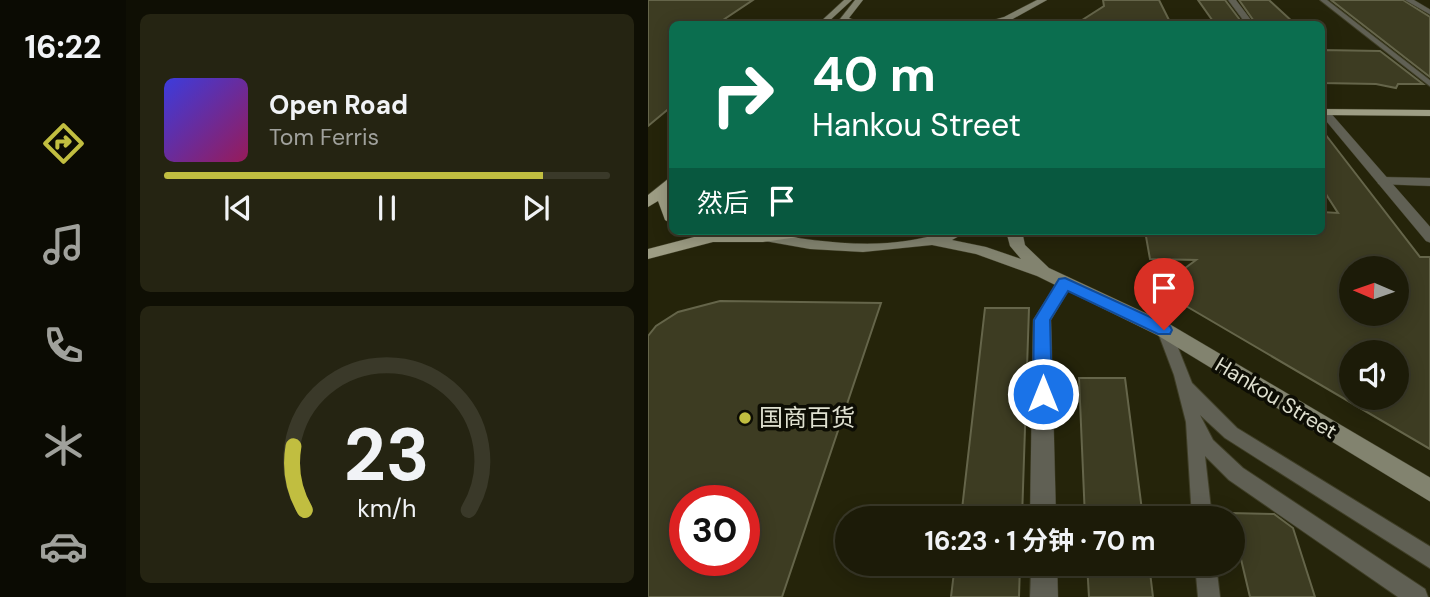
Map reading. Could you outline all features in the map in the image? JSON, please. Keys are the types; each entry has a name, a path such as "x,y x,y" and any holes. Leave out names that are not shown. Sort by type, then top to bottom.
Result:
{"main road":[{"path":"825,21 848,0"},
{"path":"851,21 844,19 859,0"},
{"path":"1028,18 1047,2"},
{"path":"997,21 1047,2"},
{"path":"1325,108 1430,102"},
{"path":"1325,108 1430,113"},
{"path":"648,203 667,187"},
{"path":"667,187 669,216"},
{"path":"710,235 778,235"},
{"path":"932,241 949,235"},
{"path":"1015,235 1018,246 1044,272"},
{"path":"648,254 715,236"},
{"path":"764,237 793,243 858,246 932,241 980,250 1044,272"},
{"name":"Hankou Street","path":"1044,272 1164,330 1430,491"}],"street":[{"path":"1232,0 1248,21"},
{"path":"1409,0 1430,13"},
{"path":"1325,112 1430,238"},
{"path":"1383,181 1430,182"},
{"path":"1044,506 1042,320 1065,283"},
{"path":"1044,576 1044,597"}],"lane":[{"path":"1323,0 1430,85"},
{"path":"1164,330 1182,375 1196,400 1231,433 1430,559"},
{"path":"1182,375 1193,419 1201,506"},
{"path":"1193,419 1207,446 1236,474 1417,597"},
{"path":"1207,576 1209,597"}],"building":[{"path":"648,0 753,0 722,21 669,21 669,108 648,126"},
{"path":"1103,0 1159,0 1170,21 1081,21 1104,6"},
{"path":"1198,0 1225,0 1241,21 1213,21"},
{"path":"1239,0 1269,0 1292,21 1254,21"},
{"path":"1331,0 1403,0 1430,17 1430,77"},
{"path":"1325,50 1380,51 1423,84 1398,84 1396,88 1376,84 1325,83"},
{"path":"1325,134 1420,257 1430,257 1430,449 1363,410 1409,410 1409,340 1339,340 1339,396 1157,289 1196,260 1150,259 1146,235 1325,235 1325,212 1338,213 1325,193"},
{"name":"国商百货","path":"720,301 881,303 782,597 648,597 648,336 656,326 678,312"},
{"path":"985,308 1029,308 1022,506 962,506"},
{"path":"1079,378 1125,378 1141,506 1084,506"},
{"path":"1245,513 1274,514 1293,528 1315,597 1250,597 1245,576"},
{"path":"954,576 1020,576 1019,597 951,597"},
{"path":"1088,576 1150,576 1153,597 1089,597"}],"place":[{"name":"国商百货","path":"745,418"}],"route":[{"path":"1043,394 1042,320 1065,283 1164,330"}]}
